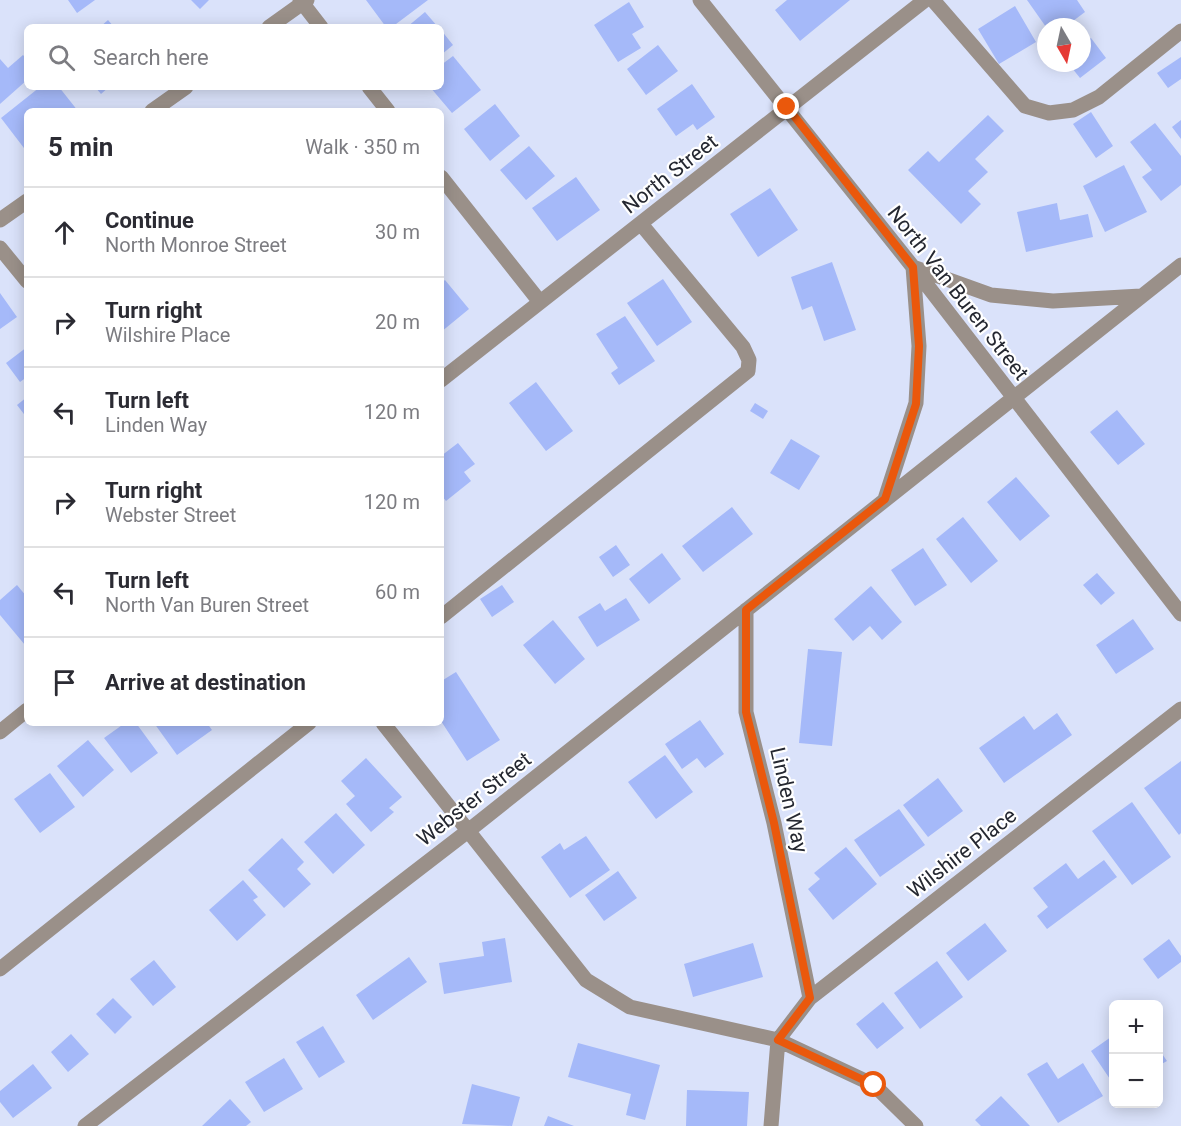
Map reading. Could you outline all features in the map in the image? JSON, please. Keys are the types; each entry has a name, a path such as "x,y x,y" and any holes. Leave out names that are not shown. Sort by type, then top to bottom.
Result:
{"street":[{"name":"North Van Buren Street","path":"700,0 913,267 1181,614"},
{"name":"North Street","path":"444,379 925,0"},
{"path":"933,0 1025,106 1049,113 1073,110 1099,97 1181,31"},
{"path":"273,24 303,1 319,24"},
{"path":"156,108 182,90"},
{"path":"371,90 386,108"},
{"path":"444,181 540,302"},
{"path":"0,220 24,203"},
{"path":"444,615 748,371 749,360 743,347 641,224"},
{"path":"0,248 24,277"},
{"name":"Webster Street","path":"84,1126 468,831 1181,265"},
{"path":"885,499 916,404 919,346 913,267 991,295 1053,301 1141,296"},
{"name":"Linden Way","path":"746,610 746,712 774,823 810,998"},
{"name":"Wilshire Place","path":"778,1040 810,998 1181,709"},
{"path":"0,732 24,712"},
{"path":"0,969 305,726"},
{"path":"385,726 586,980 630,1007 778,1040 874,1085 915,1126"},
{"path":"771,1126 778,1040"}],"building":[{"path":"68,0 95,0 77,13"},
{"path":"191,0 209,0 200,9"},
{"path":"366,0 428,0 396,24 384,24"},
{"path":"787,0 850,0 800,41 775,10"},
{"path":"1027,0 1077,0 1085,12 1077,18 1040,18"},
{"path":"629,2 644,27 632,34 641,48 618,62 594,25"},
{"path":"1015,6 1036,42 999,64 978,29"},
{"path":"425,12 435,24 411,24"},
{"path":"444,34 453,45 444,52"},
{"path":"1091,38 1106,58 1091,70"},
{"path":"658,45 678,71 646,95 627,69"},
{"path":"24,56 24,83 0,104 0,59 8,68"},
{"path":"453,56 481,90 452,113 433,90 444,90 444,63"},
{"path":"1181,57 1181,79 1168,88 1157,73"},
{"path":"1075,72 1088,72 1080,78"},
{"path":"692,84 715,117 697,130 693,124 676,136 657,109"},
{"path":"36,90 61,90 76,108 24,108 24,148 1,118"},
{"path":"495,104 520,136 490,161 464,129"},
{"path":"1091,112 1113,146 1096,158 1073,124"},
{"path":"988,115 1004,131 975,159 988,172 968,191 981,204 961,224 908,170 928,151 939,162"},
{"path":"1181,120 1181,139 1172,127"},
{"path":"1155,123 1181,156 1181,185 1161,201 1142,177 1152,170 1130,142"},
{"path":"529,146 555,176 526,200 500,170"},
{"path":"1124,165 1147,212 1105,232 1083,186"},
{"path":"576,177 600,210 557,241 532,208"},
{"path":"770,188 798,230 758,257 730,214"},
{"path":"1057,203 1060,220 1088,214 1093,237 1026,252 1017,212"},
{"path":"832,262 856,330 824,341 812,306 802,310 791,277"},
{"path":"663,279 692,322 657,346 627,303"},
{"path":"444,281 469,309 444,330"},
{"path":"0,293 17,317 0,329"},
{"path":"625,316 655,361 619,385 611,373 618,368 596,334"},
{"path":"24,349 24,379 20,382 6,363"},
{"path":"536,382 573,431 546,451 509,403"},
{"path":"24,399 24,414 17,405"},
{"path":"755,403 768,411 763,419 750,411"},
{"path":"1117,410 1145,444 1118,465 1090,432"},
{"path":"791,439 820,456 799,490 770,473"},
{"path":"458,443 475,464 464,472 471,481 446,501 444,499 444,454"},
{"path":"1016,477 1050,516 1020,541 987,502"},
{"path":"732,507 753,534 703,572 682,546"},
{"path":"963,517 998,561 971,583 936,539"},
{"path":"616,545 630,565 613,577 599,557"},
{"path":"923,548 947,585 915,606 891,570"},
{"path":"662,553 681,579 649,604 629,579"},
{"path":"1097,573 1115,593 1101,605 1083,585"},
{"path":"17,585 24,593 24,644 0,615 0,600"},
{"path":"502,585 514,602 492,617 480,599"},
{"path":"871,586 902,622 882,640 870,626 853,641 834,619"},
{"path":"626,598 640,620 597,647 578,617 600,603 605,611"},
{"path":"1133,619 1154,649 1116,674 1096,645"},
{"path":"553,620 585,659 555,684 523,645"},
{"path":"808,649 842,652 832,746 799,743"},
{"path":"456,672 500,740 467,761 444,726 444,679"},
{"path":"1057,713 1072,735 1004,783 979,748 1024,716 1034,730"},
{"path":"700,720 724,754 705,768 697,758 682,769 665,744"},
{"path":"121,726 138,726 158,753 131,773 104,738"},
{"path":"156,726 209,726 212,730 177,755"},
{"path":"88,740 114,770 83,797 57,766"},
{"path":"665,755 693,792 656,819 628,782"},
{"path":"366,758 402,797 389,808 394,812 371,832 346,804 355,796 341,781"},
{"path":"1181,761 1181,833 1179,835 1144,788"},
{"path":"50,773 75,807 40,833 14,799"},
{"path":"938,778 963,811 928,837 903,805"},
{"path":"1132,802 1171,857 1132,885 1092,831"},
{"path":"899,809 925,845 880,877 854,840"},
{"path":"336,813 365,845 333,874 304,842"},
{"path":"586,836 610,870 570,898 541,857 560,843 564,850"},
{"path":"282,838 304,862 297,869 311,884 284,908 248,870"},
{"path":"846,847 877,884 833,920 808,889 820,879 814,873"},
{"path":"1104,860 1117,877 1047,929 1037,916 1048,907 1033,888 1066,863 1078,879"},
{"path":"618,871 637,898 604,921 585,895"},
{"path":"243,880 258,897 253,900 266,915 237,941 209,910"},
{"path":"985,923 1007,951 968,981 946,953"},
{"path":"505,938 512,982 444,994 439,963 484,956 482,942"},
{"path":"1169,939 1181,956 1181,962 1158,979 1143,959"},
{"path":"753,943 763,977 693,997 684,964"},
{"path":"409,957 427,982 373,1020 356,995"},
{"path":"154,960 176,987 153,1006 130,979"},
{"path":"937,961 963,997 920,1029 894,993"},
{"path":"113,998 132,1017 115,1034 96,1014"},
{"path":"883,1002 904,1028 877,1049 856,1024"},
{"path":"323,1026 345,1062 319,1078 296,1042"},
{"path":"71,1034 89,1054 68,1072 51,1052"},
{"path":"1109,1038 1109,1078 1091,1051"},
{"path":"578,1043 660,1065 645,1120 626,1115 631,1094 568,1077"},
{"path":"284,1058 303,1089 264,1112 245,1082"},
{"path":"1047,1062 1058,1079 1083,1063 1103,1096 1058,1123 1027,1074"},
{"path":"33,1064 52,1088 13,1118 0,1102 0,1091"},
{"path":"472,1084 520,1097 512,1126 462,1124"},
{"path":"687,1090 749,1092 747,1126 686,1126"},
{"path":"1001,1096 1030,1126 981,1126 975,1120"},
{"path":"230,1099 251,1122 246,1126 202,1126"},
{"path":"548,1116 574,1126 544,1126"}],"route":[{"path":"787,107 913,267 919,346 916,404 885,499 746,610 746,712 774,823 810,998 778,1040 874,1085"}]}
